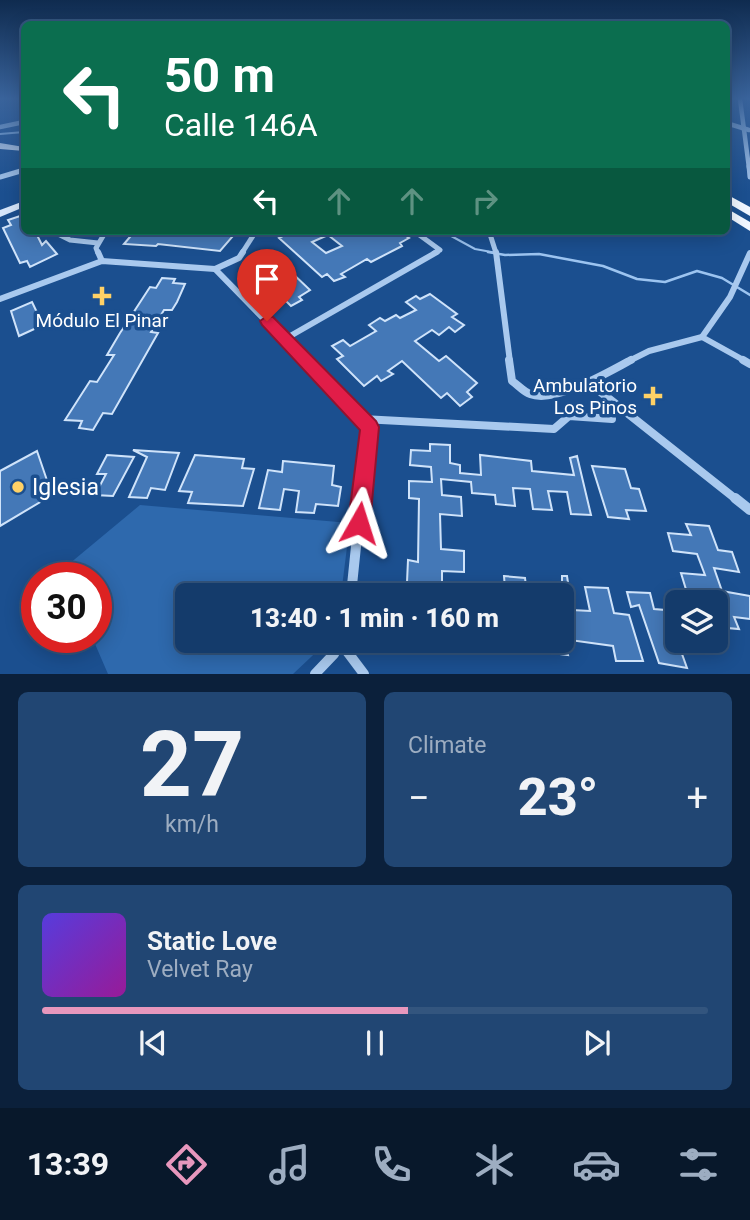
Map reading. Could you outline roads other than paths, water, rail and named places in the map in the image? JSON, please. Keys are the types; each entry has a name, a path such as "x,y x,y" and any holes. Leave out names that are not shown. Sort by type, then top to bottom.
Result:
{"main road":[{"path":"730,200 750,212"},
{"path":"730,214 750,227"}],"street":[{"path":"748,130 750,177"},
{"path":"0,146 21,149"},
{"path":"0,177 21,171"},
{"path":"0,211 21,203"},
{"path":"60,235 70,240 98,243"},
{"path":"102,261 96,248 103,235"},
{"path":"0,299 102,261 215,269 239,258 253,235"},
{"path":"285,339 440,250 419,235"},
{"path":"490,235 496,253 512,382 529,394 545,397 588,382 649,352 702,337 722,313 740,282 750,253"},
{"path":"215,269 369,427 352,583"},
{"path":"702,337 750,364"},
{"path":"588,382 750,510"},
{"path":"362,419 554,429 569,416 612,419"},
{"path":"315,674 334,653"},
{"path":"349,653 365,674"}],"waterway":[{"path":"0,134 21,132"},
{"path":"449,235 475,249 497,253"},
{"path":"488,252 505,255 539,254 603,266 637,279 665,282 697,271 722,278 750,295"}],"place":[{"name":"Módulo El Pinar","path":"102,296"},
{"name":"Ambulatorio Los Pinos","path":"653,396"},
{"name":"Iglesia","path":"18,487"}]}
